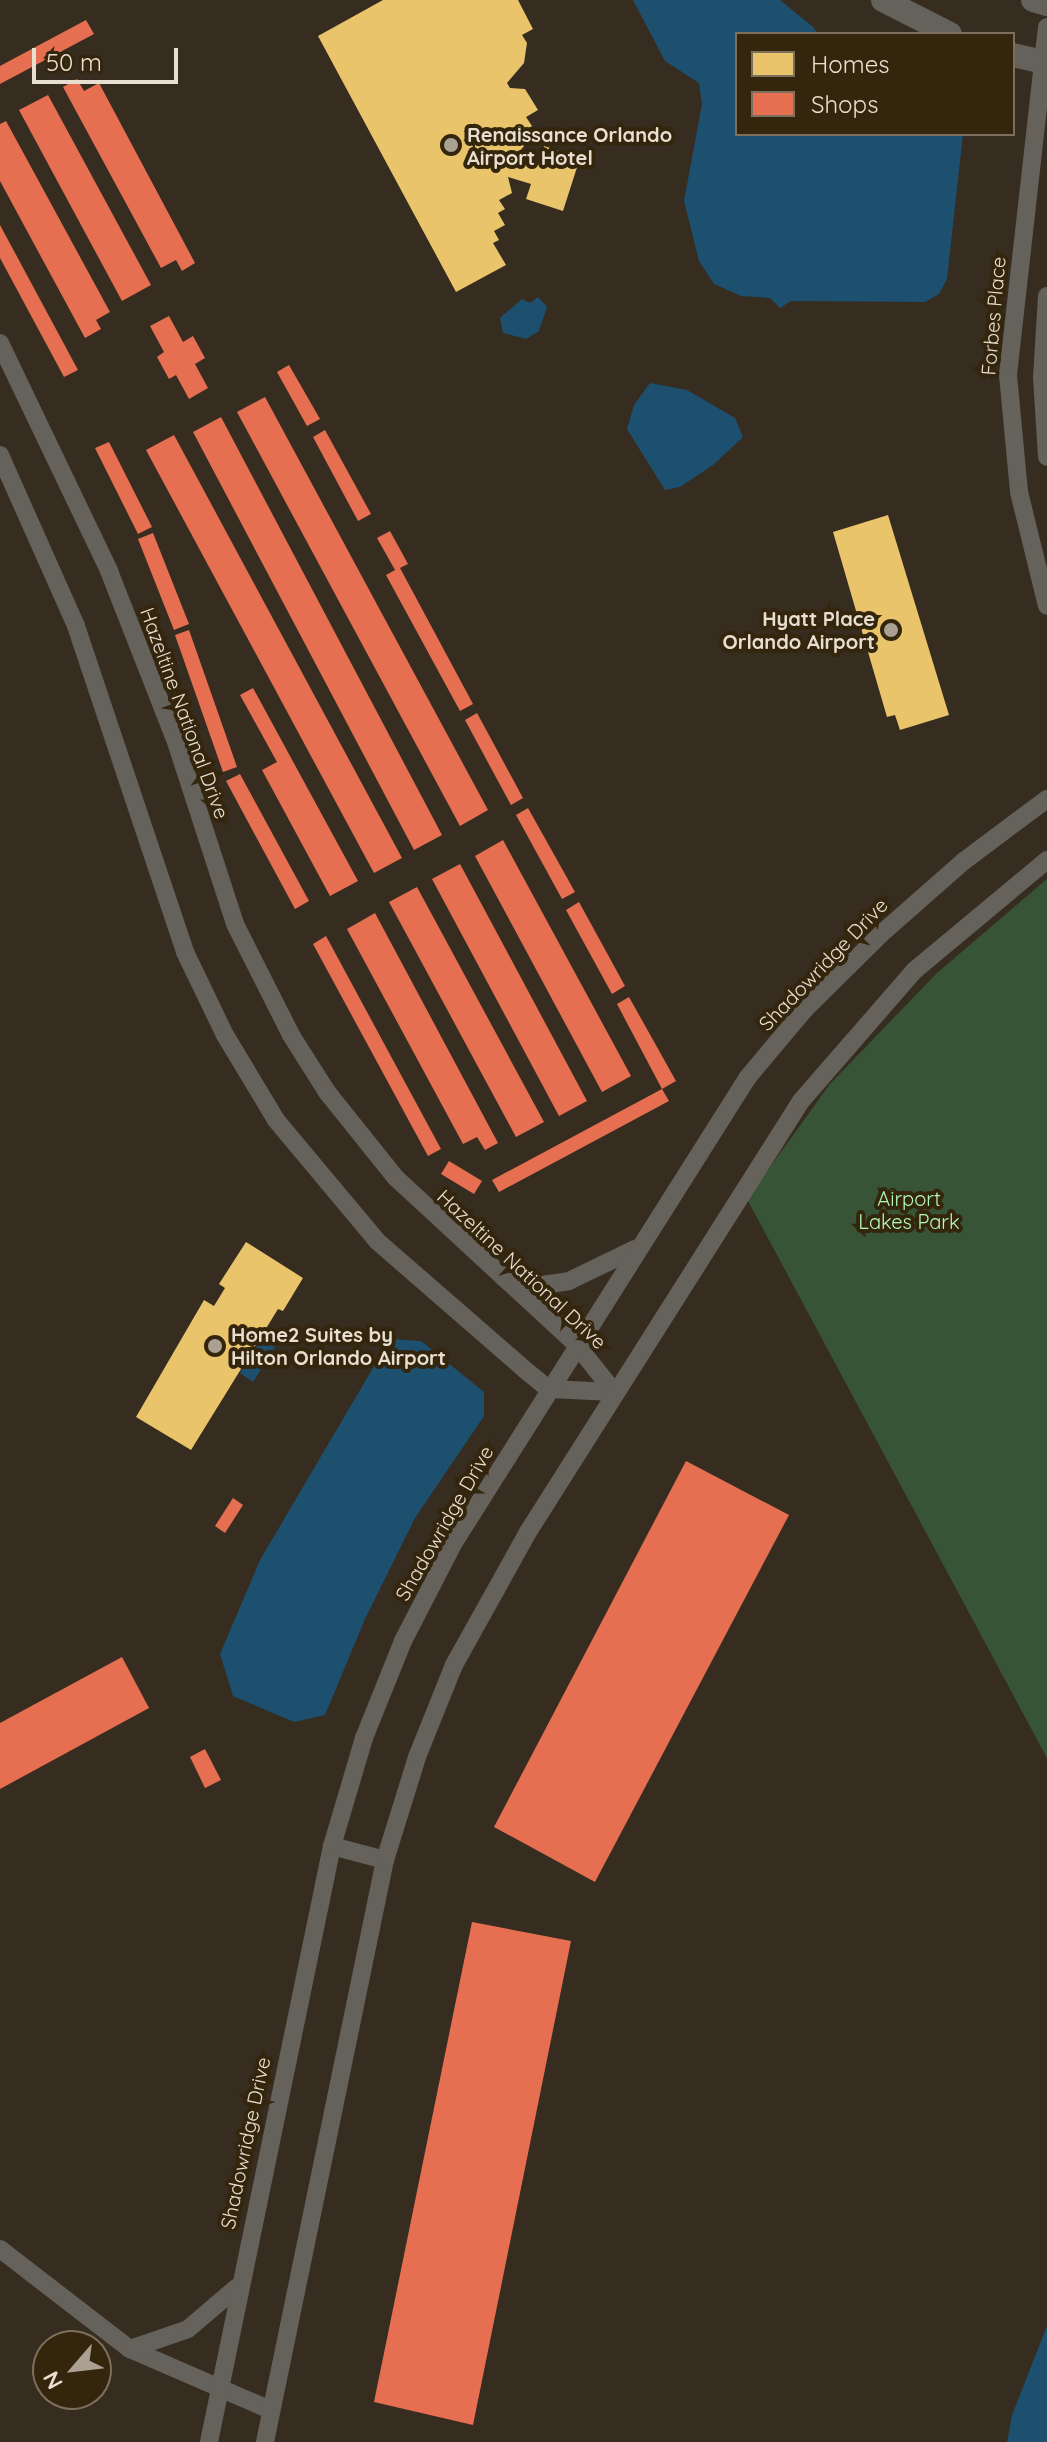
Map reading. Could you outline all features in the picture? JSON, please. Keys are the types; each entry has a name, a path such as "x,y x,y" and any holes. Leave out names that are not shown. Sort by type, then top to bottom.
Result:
{"street":[{"path":"883,0 946,32"},
{"path":"1033,0 1047,4"},
{"name":"Forbes Place","path":"1047,27 1008,375 1017,481 1047,606"},
{"path":"1015,55 1045,62"},
{"path":"1047,296 1042,377 1047,457"},
{"name":"Hazeltine National Drive","path":"0,343 130,622 175,739 231,914 276,1009 327,1092 373,1152 432,1215 576,1344 614,1392"},
{"path":"0,455 76,626 174,924 240,1061 296,1147 355,1217 420,1282 549,1389 614,1392"},
{"name":"Shadowridge Drive","path":"209,2442 237,2285 332,1846 364,1738 403,1641 453,1544 730,1102 805,1009 937,883 1047,799"},
{"path":"265,2442 385,1860 417,1757 454,1665 614,1392 821,1074 915,970 1047,860"},
{"path":"503,1277 542,1285 569,1281 638,1248"},
{"path":"332,1846 385,1860"},
{"path":"0,2249 130,2349 270,2410"},
{"path":"130,2349 188,2329 237,2285"}],"green space":[{"name":"Airport Lakes Park","path":"1047,879 1047,1758 747,1199 830,1084 937,973"}],"water":[{"path":"633,0 780,0 817,32 735,32 735,136 963,136 947,279 939,294 925,302 791,301 780,308 770,298 741,296 714,284 699,261 684,201 702,104 699,83 665,61"},
{"path":"538,297 547,307 539,331 526,339 503,333 500,318 522,299 530,303"},
{"path":"650,383 687,390 735,418 743,437 713,465 680,487 665,490 627,429 634,405"},
{"path":"267,1331 280,1339 253,1382 240,1373"},
{"path":"390,1339 421,1341 484,1392 484,1416 415,1518 365,1619 325,1715 294,1722 233,1696 220,1654 260,1560"},
{"path":"1047,2326 1047,2442 1007,2442 1012,2415"}],"building: Homes":[{"name":"Renaissance Orlando Airport Hotel","path":"383,0 518,0 533,29 522,35 527,43 524,63 507,83 510,88 525,89 538,110 526,117 532,126 520,133 526,144 514,157 538,165 544,146 580,158 563,211 526,199 531,184 508,177 512,193 499,200 505,209 498,213 505,225 494,231 499,240 493,243 506,265 456,292 318,36"},
{"name":"Hyatt Place Orlando Airport","path":"888,515 949,715 900,730 895,715 887,717 833,532"},
{"name":"Home2 Suites by Hilton Orlando Airport","path":"246,1242 303,1278 283,1311 278,1309 191,1450 136,1417 204,1300 214,1306 225,1288 219,1284"}],"building: Shops":[{"path":"86,20 94,34 0,84 0,66"},
{"path":"77,79 84,91 99,83 195,263 182,271 176,260 161,268 63,87"},
{"path":"48,95 151,285 122,301 19,110"},
{"path":"6,121 110,312 96,320 101,329 85,338 0,181 0,124"},
{"path":"0,225 78,370 64,377 0,258"},
{"path":"169,316 183,342 193,336 205,358 195,364 208,388 189,399 176,375 169,379 157,357 164,352 150,326"},
{"path":"289,365 320,419 307,426 277,372"},
{"path":"265,397 488,810 460,826 237,412"},
{"path":"221,417 442,835 414,850 193,432"},
{"path":"325,430 371,514 358,521 313,437"},
{"path":"174,435 402,858 374,873 146,450"},
{"path":"109,442 152,527 138,534 95,448"},
{"path":"390,531 408,564 400,568 473,704 460,711 386,575 395,570 377,538"},
{"path":"153,533 189,624 174,630 138,539"},
{"path":"189,630 237,767 223,772 175,635"},
{"path":"253,688 358,881 330,896 262,770 277,762 240,695"},
{"path":"477,713 523,798 511,805 465,720"},
{"path":"240,774 309,901 295,909 226,781"},
{"path":"528,808 575,892 562,899 516,815"},
{"path":"503,840 631,1076 602,1092 475,856"},
{"path":"460,864 587,1101 559,1116 432,879"},
{"path":"417,887 544,1122 516,1137 389,902"},
{"path":"579,902 625,986 612,994 566,910"},
{"path":"375,913 498,1143 485,1150 477,1137 463,1144 347,929"},
{"path":"326,936 441,1149 428,1156 313,944"},
{"path":"629,997 676,1081 662,1089 617,1004"},
{"path":"662,1089 669,1101 499,1192 492,1180"},
{"path":"449,1161 482,1181 474,1194 441,1174"},
{"path":"686,1461 789,1515 595,1882 494,1827"},
{"path":"233,1498 243,1505 225,1533 215,1526"},
{"path":"122,1657 149,1708 0,1789 0,1723"},
{"path":"205,1749 221,1780 205,1788 190,1757"},
{"path":"472,1922 571,1941 473,2425 374,2402"}],"place":[{"name":"Renaissance Orlando Airport Hotel","path":"451,145"},
{"name":"Hyatt Place Orlando Airport","path":"891,630"},
{"name":"Home2 Suites by Hilton Orlando Airport","path":"215,1346"}]}
